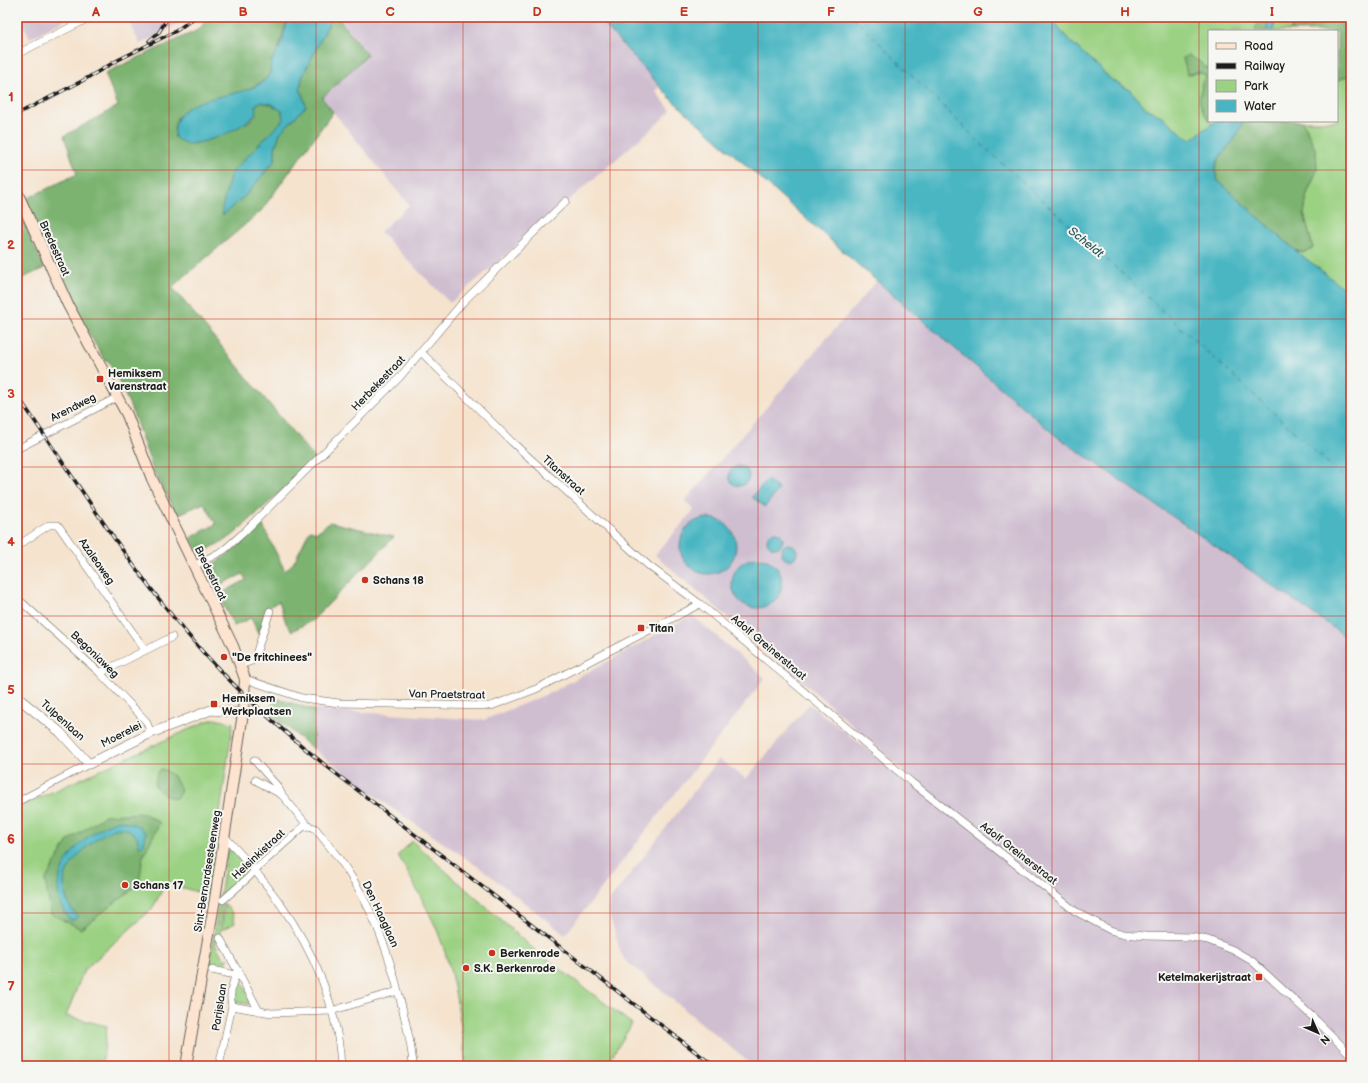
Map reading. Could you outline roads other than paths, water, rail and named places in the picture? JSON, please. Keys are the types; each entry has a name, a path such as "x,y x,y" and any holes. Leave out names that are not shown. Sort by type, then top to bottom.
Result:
{"main road":[{"name":"Bredestraat","path":"17,192 112,400 152,479 241,665 245,679"},
{"name":"Bredestraat","path":"72,314 127,415 152,479"},
{"name":"Sint-Bernardsesteenweg","path":"186,1066 243,713 245,679"}],"street":[{"path":"17,54 91,17"},
{"name":"Herbekestraat","path":"194,566 224,550 238,538 399,378 422,353 442,326 463,302 566,201"},
{"name":"Titanstraat","path":"422,353 512,442 573,498 650,566 700,604"},
{"name":"Arendweg","path":"17,449 112,400"},
{"name":"Azaleaweg","path":"17,546 49,525 58,525 145,650"},
{"name":"Begoniaweg","path":"17,598 100,673 146,721 151,733"},
{"name":"Van Praetstraat","path":"245,679 302,698 339,703 490,706 536,689 700,604"},
{"name":"Adolf Greinerstraat","path":"700,604 911,782 1075,911 1093,922 1117,932 1145,936 1192,937 1208,940 1233,950 1252,961 1317,1021 1351,1055"},
{"path":"241,665 254,660 270,611"},
{"path":"100,673 172,637"},
{"name":"Tulpenlaan","path":"17,697 60,732 89,764"},
{"name":"Moerelei","path":"17,802 151,733 211,710 243,713"},
{"name":"Den Haaglaan","path":"254,760 278,787 282,796 308,826 315,828 344,866 371,913 387,951 398,991 406,1024 413,1066"},
{"name":"Den Haaglaan","path":"255,780 282,796"},
{"name":"Helsinkistraat","path":"223,900 303,828 308,826"},
{"path":"224,836 256,869 290,917 306,944 331,1011 341,1066"},
{"path":"220,938 237,973 259,1011"},
{"name":"Parijslaan","path":"212,970 237,973 230,999 232,1006 219,1066"},
{"path":"232,1006 271,1013 331,1011 398,991"}],"water":[{"path":"288,17 332,17 303,75 300,88 306,106 280,133 275,148 275,160 246,195 223,215 222,209 231,173 283,120 282,111 271,104 260,102 255,106 257,113 251,119 235,129 207,141 189,144 175,138 176,122 183,111 195,104 209,99 240,92 254,87 266,79 270,73 270,65 272,60 279,49"},
{"name":"Scheldt","path":"598,17 1050,17 1053,18 1061,31 1071,42 1113,81 1131,91 1147,109 1163,117 1187,138 1192,139 1214,122 1243,122 1233,141 1222,154 1217,163 1217,180 1295,250 1351,294 1351,640 1055,435 863,269 672,100"},
{"path":"1268,17 1275,17 1274,30 1267,30"},
{"path":"739,466 746,469 749,476 746,483 739,486 732,483 729,476 732,469"},
{"path":"767,480 779,489 765,507 752,497"},
{"path":"708,518 719,520 728,526 734,535 736,546 734,557 728,566 719,572 708,574 697,572 688,566 682,557 680,546 682,535 688,526 697,520"},
{"path":"775,532 782,537 783,540 778,547 775,548 768,543 767,540 772,533"},
{"path":"789,544 796,549 797,552 792,559 789,560 782,555 781,552 786,545"},
{"path":"752,558 762,558 775,565 782,578 782,588 775,601 762,608 752,608 743,604 736,597 732,588 732,578 736,569 743,562"},
{"path":"118,820 137,825 146,833 144,845 139,847 138,839 135,835 129,830 121,828 112,830 103,835 94,841 77,857 67,872 64,881 64,887 69,905 78,916 74,920 70,920 61,905 58,889 60,874 67,860 77,847 89,836"}],"railway":[{"path":"149,41 159,32 168,17"},
{"path":"17,114 176,31 195,17"},
{"path":"17,395 100,518 143,578 189,636 239,689 292,738 330,769 714,1066"}],"place":[{"name":"Hemiksem Varenstraat","path":"100,379"},
{"name":"Schans 18","path":"365,580"},
{"name":"Titan","path":"641,628"},
{"name":"\"De fritchinees\"","path":"224,657"},
{"name":"Hemiksem Werkplaatsen","path":"214,704"},
{"name":"Schans 17","path":"125,885"},
{"name":"Berkenrode","path":"492,953"},
{"name":"S.K. Berkenrode","path":"466,968"},
{"name":"Ketelmakerijstraat","path":"1259,977"}]}
